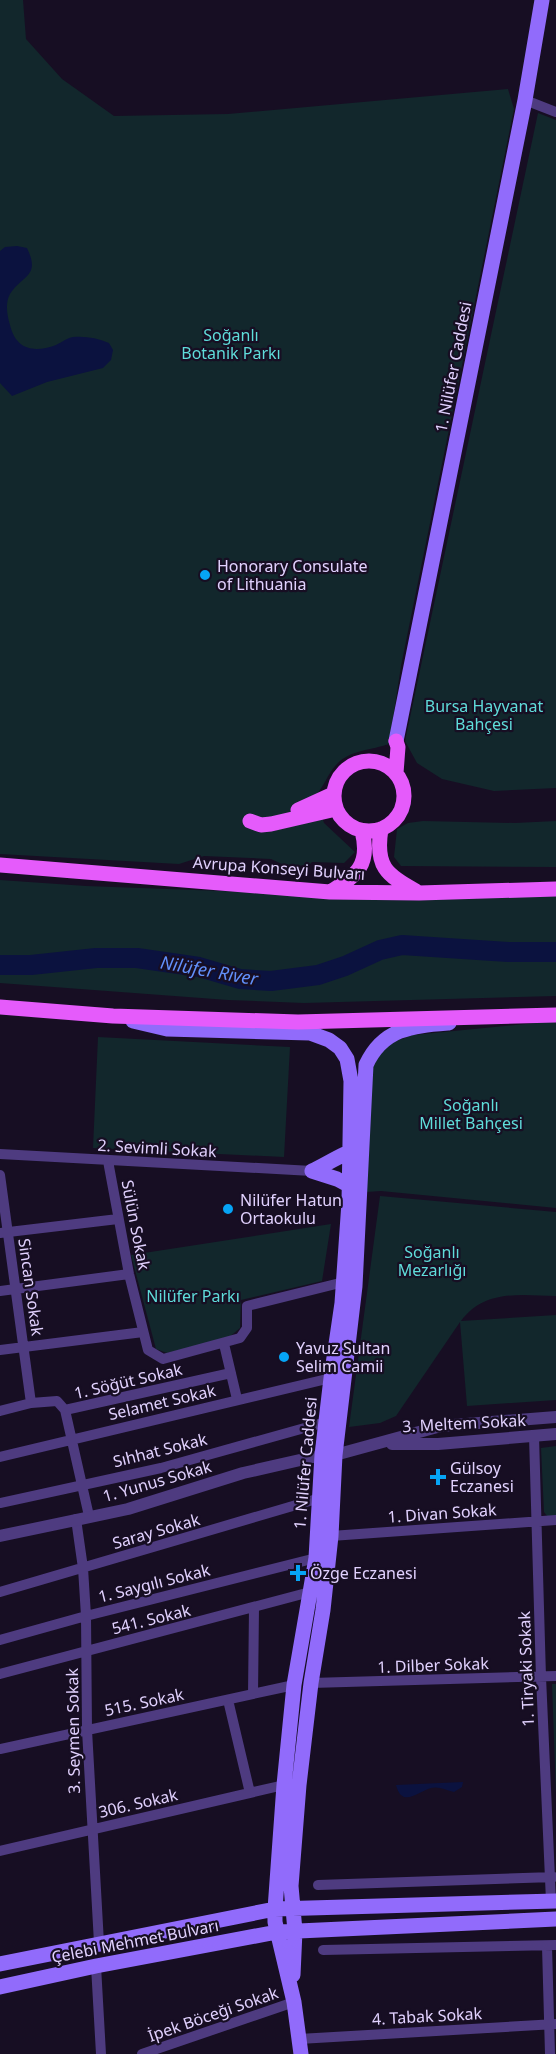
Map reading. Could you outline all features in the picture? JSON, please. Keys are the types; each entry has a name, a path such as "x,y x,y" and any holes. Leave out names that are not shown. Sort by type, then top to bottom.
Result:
{"main road":[{"name":"1. Nilüfer Caddesi","path":"396,741 525,100 542,0"},
{"path":"376,761 396,741 398,747 396,773"},
{"path":"366,760 388,766 396,773 405,794 403,805 393,821 381,829 362,831 346,823 335,802 336,782 345,769 366,760"},
{"path":"381,829 380,855 383,868 396,881 419,892"},
{"path":"330,892 359,871 363,860 362,831"},
{"name":"Avrupa Konseyi Bulvarı","path":"0,865 330,892 556,890"},
{"path":"0,874 15,876 93,872"},
{"path":"5,1007 113,1016 298,1022 556,1015"},
{"name":"1. Nilüfer Caddesi","path":"113,1016 167,1029 292,1032 310,1034 328,1040 340,1048 347,1059 357,1150"},
{"name":"1. Nilüfer Caddesi","path":"300,2046 294,2002 277,1932 275,1909 294,1685 316,1558 320,1498 329,1455 355,1286 355,1186 366,1065 373,1050 386,1037 404,1030 440,1024 518,1017"},
{"path":"312,1172 357,1150"},
{"path":"312,1172 355,1186"},
{"name":"1. Nilüfer Caddesi","path":"294,2002 295,1931 291,1886 298,1796 331,1536 326,1422 355,1186"},
{"path":"293,1909 554,1901"},
{"name":"Çelebi Mehmet Bulvarı","path":"0,1964 275,1909 293,1909"},
{"path":"295,1931 556,1919"},
{"name":"Çelebi Mehmet Bulvarı","path":"0,1987 96,1966 277,1932 295,1931"}],"street":[{"path":"525,100 556,112"},
{"name":"2. Sevimli Sokak","path":"0,1154 312,1172"},
{"name":"Sülün Sokak","path":"108,1161 129,1274 143,1332 148,1350 162,1359 240,1338 247,1328 247,1306 344,1282"},
{"name":"Sincan Sokak","path":"0,1175 4,1232 16,1289 31,1403"},
{"path":"4,1232 118,1219"},
{"path":"0,1291 129,1274"},
{"path":"0,1350 143,1332"},
{"path":"224,1344 237,1399"},
{"name":"1. Söğüt Sokak","path":"0,1411 31,1403 57,1401 65,1410 231,1373"},
{"name":"Selamet Sokak","path":"0,1457 331,1378"},
{"path":"65,1410 90,1516"},
{"name":"3. Meltem Sokak","path":"329,1455 441,1426 556,1417"},
{"name":"Sıhhat Sokak","path":"0,1503 161,1467 326,1422"},
{"name":"3. Meltem Sokak","path":"373,1444 438,1444 556,1434"},
{"name":"1. Tiryaki Sokak","path":"534,1436 541,1677 554,1901"},
{"name":"1. Yunus Sokak","path":"0,1536 128,1509 243,1473 329,1455"},
{"name":"Saray Sokak","path":"0,1592 320,1498"},
{"name":"3. Seymen Sokak","path":"76,1519 83,1568 86,1616 87,1730 99,1943"},
{"name":"1. Divan Sokak","path":"331,1536 556,1520"},
{"name":"1. Saygılı Sokak","path":"0,1640 316,1558"},
{"name":"541. Sokak","path":"0,1674 310,1592"},
{"path":"253,1694 254,1608"},
{"name":"1. Dilber Sokak","path":"311,1683 556,1676"},
{"name":"515. Sokak","path":"0,1749 294,1685"},
{"path":"228,1700 250,1793"},
{"name":"306. Sokak","path":"0,1851 284,1785"},
{"path":"318,1885 553,1877"},
{"path":"323,1950 551,1946 553,2024 550,2054"},
{"path":"96,1966 101,2054"},
{"name":"İpek Böceği Sokak","path":"142,2054 294,2002"},
{"name":"4. Tabak Sokak","path":"300,2046 553,2024"}],"green space":[{"name":"Soğanlı Botanik Parkı","path":"0,0 23,0 26,39 62,79 114,116 228,114 508,89 514,109 401,666 389,744 354,753 341,760 315,796 324,823 355,852 344,863 312,862 308,866 284,865 271,859 204,856 179,864 0,854"},
{"name":"Bursa Hayvanat Bahçesi","path":"538,113 556,120 556,788 494,791 442,779 417,763 405,741"},
{"path":"423,821 515,823 556,821 556,867 401,866 394,857 397,829 408,823"},
{"path":"0,880 86,886 329,895 556,894 556,996 304,1003 228,1000 0,983"},
{"name":"Soğanlı Millet Bahçesi","path":"556,1021 556,1208 381,1191 366,1192 372,1060 387,1044 413,1035"},
{"path":"98,1037 290,1047 284,1157 93,1148"},
{"name":"Soğanlı Mezarlığı","path":"380,1196 556,1212 556,1296 517,1295 492,1299 481,1303 461,1321 556,1315 556,1400 467,1406 460,1322 396,1416 380,1423 349,1427"},
{"name":"Nilüfer Parkı","path":"331,1224 322,1281 241,1300 240,1328 227,1339 167,1353 156,1349 131,1255"},
{"path":"556,1446 556,1516 547,1516 544,1512 541,1448"},
{"path":"552,1684 556,1684 556,1795"}],"shaded area":[{"path":"5,247 27,248 32,265 28,275 10,294 7,301 9,321 17,340 27,347 40,349 71,338 87,337 109,343 113,350 111,360 103,368 47,382 12,396 0,383 0,251"},
{"path":"463,1782 462,1787 454,1792 434,1788 411,1797 402,1796 396,1785"}],"waterway":[{"name":"Nilüfer River","path":"0,965 31,965 96,958 137,958 199,967 240,979 271,981 318,975 380,950 402,945 508,952 556,952"}],"place":[{"name":"Honorary Consulate of Lithuania","path":"205,575"},
{"name":"Nilüfer Hatun Ortaokulu","path":"228,1209"},
{"name":"Yavuz Sultan Selim Camii","path":"284,1357"},
{"name":"Gülsoy Eczanesi","path":"438,1477"},
{"name":"Özge Eczanesi","path":"298,1573"}]}
